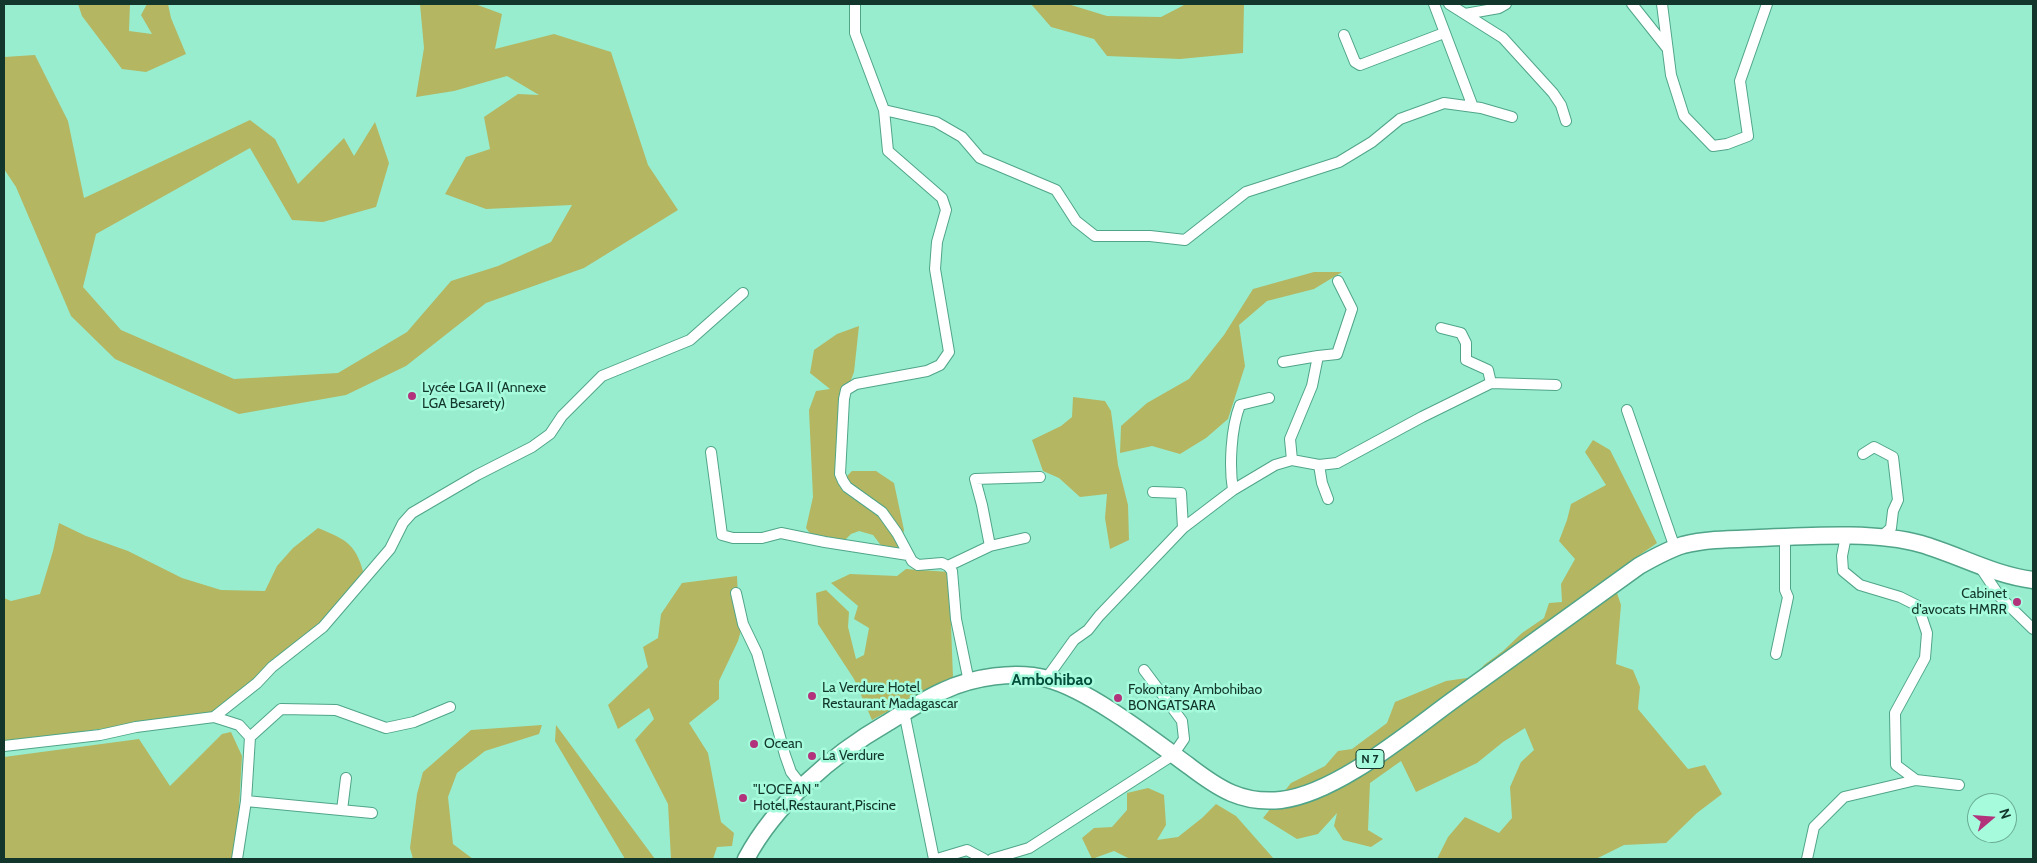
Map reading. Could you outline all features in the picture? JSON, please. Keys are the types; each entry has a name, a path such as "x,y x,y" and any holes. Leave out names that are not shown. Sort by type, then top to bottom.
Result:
{"main road":[{"name":"N 7","path":"746,859 767,824 783,804 802,786 873,731 943,691 969,682 1002,676 1046,678 1070,687 1095,702 1213,784 1232,794 1250,800 1267,801 1285,799 1322,787 1388,748 1639,566 1675,548 1716,540 1785,537 1881,537 1920,544 1980,567 2033,580"}],"street":[{"path":"855,4 855,33 884,110 888,151 942,198 946,210 937,242 935,269 949,352 940,364 927,371 856,384 846,390 840,474 847,487 882,512 898,532 912,561 918,565 942,563 952,571 956,619 969,682"},
{"path":"1434,4 1473,107"},
{"path":"1449,4 1503,38 1553,93 1561,105 1566,121"},
{"path":"1465,14 1499,8 1506,4"},
{"path":"1632,4 1669,50"},
{"path":"1662,4 1671,76 1684,116 1713,146 1728,144 1748,136 1740,81 1767,4"},
{"path":"1344,35 1355,62 1360,66 1444,33"},
{"path":"884,110 936,122 962,137 980,158 1056,190 1076,221 1095,236 1150,236 1185,240 1246,192 1339,162 1372,142 1400,119 1444,104 1473,107 1512,117"},
{"path":"1283,362 1337,354 1352,309 1338,281"},
{"path":"214,717 257,683 272,667 323,627 390,549 403,523 412,513 477,475 532,447 550,434 562,416 602,376 690,340 743,293"},
{"path":"1441,328 1461,332 1466,343 1466,360 1488,370 1491,383"},
{"path":"1292,460 1290,439 1312,386 1318,356"},
{"path":"1046,678 1074,640 1088,630 1183,528 1232,490 1275,465 1292,460 1319,466 1337,464 1422,417 1491,383 1556,385"},
{"path":"1232,490 1234,419 1240,405 1269,398"},
{"path":"1627,410 1675,548"},
{"path":"1863,454 1874,447 1893,457 1898,500 1893,511 1891,528 1881,537"},
{"path":"711,452 722,535 733,538 762,538 781,533 908,555"},
{"path":"1319,466 1322,483 1328,499"},
{"path":"990,546 982,505 974,479 1040,477"},
{"path":"1154,492 1181,493 1183,528"},
{"path":"1846,536 1842,556 1843,571 1860,584 1900,597 1918,606 1927,633 1925,658 1895,713 1896,766 1916,780"},
{"path":"1776,654 1788,597 1786,590 1785,537"},
{"path":"948,566 990,546 1025,538"},
{"path":"1980,567 2000,597 2033,628"},
{"path":"736,593 743,624 757,653 785,755 792,772 802,786"},
{"path":"992,859 1029,848 1173,755 1184,739 1182,721 1144,670"},
{"path":"237,859 246,801 250,737 281,709 336,710 386,728 414,722 450,707"},
{"path":"904,712 935,859 967,850 984,859"},
{"path":"4,746 100,735 136,727 214,717 238,724 250,737"},
{"path":"342,810 346,778"},
{"path":"1807,859 1814,827 1844,797 1916,780 1959,785"},
{"path":"246,801 372,813"}],"shaded area":[{"path":"78,4 130,4 129,31 152,34 141,15 147,4 168,4 171,18 186,54 146,72 122,69 82,16"},
{"path":"420,4 475,4 502,14 495,49 554,34 611,52 648,165 678,210 584,268 486,303 406,366 346,395 239,414 115,359 71,316 16,187 4,169 4,57 35,55 68,121 84,198 250,120 275,139 298,184 344,138 354,156 375,122 389,163 376,207 323,222 292,220 250,148 96,234 83,287 121,330 234,379 338,373 407,332 451,281 498,266 551,242 572,205 486,209 445,194 466,157 490,149 484,117 518,94 539,95 507,76 454,91 416,97 424,48"},
{"path":"1031,4 1068,4 1107,16 1161,17 1186,4 1244,4 1243,53 1180,59 1107,56 1094,39 1051,27"},
{"path":"1314,272 1342,272 1314,289 1267,301 1239,325 1245,366 1228,419 1206,438 1180,454 1152,446 1120,453 1121,426 1147,403 1189,379 1224,335 1253,289"},
{"path":"859,326 854,372 846,393 840,483 852,471 876,471 894,483 904,530 897,556 883,548 873,535 859,531 851,534 845,540 817,543 806,528 813,497 809,410 816,391 830,389 810,373 814,350 837,334"},
{"path":"1073,397 1105,401 1111,411 1118,465 1128,505 1129,540 1110,549 1105,518 1107,494 1080,497 1059,478 1043,471 1032,440 1061,426 1072,417"},
{"path":"1593,440 1610,450 1657,543 1611,575 1621,605 1616,664 1633,670 1640,687 1638,709 1688,769 1705,765 1722,794 1697,813 1666,843 1624,845 1596,859 1437,859 1448,837 1465,817 1499,833 1512,818 1510,787 1521,762 1534,750 1525,728 1503,742 1477,763 1416,792 1401,761 1370,783 1368,830 1383,839 1371,847 1343,840 1334,826 1337,813 1318,834 1297,839 1263,818 1291,783 1325,766 1338,751 1352,749 1387,723 1395,702 1446,681 1474,677 1484,665 1503,651 1522,633 1544,618 1549,603 1562,602 1561,584 1575,559 1559,541 1571,504 1606,485 1585,452"},
{"path":"59,523 86,536 128,551 182,578 221,590 265,591 277,566 293,548 318,528 350,545 358,558 365,578 342,605 214,717 99,729 4,744 4,598 11,601 40,594"},
{"path":"906,569 949,572 953,678 938,689 921,693 872,720 854,679 818,624 816,593 826,590 849,612 848,627 856,659 864,655 869,628 854,619 858,606 831,583 850,574 897,576"},
{"path":"737,576 738,599 743,624 738,641 719,681 719,699 689,723 708,753 721,822 734,833 732,846 717,847 713,859 671,859 668,804 635,740 654,719 649,708 618,729 608,705 648,667 643,647 658,638 661,614 682,583"},
{"path":"542,725 539,734 485,751 457,773 448,797 453,844 473,859 413,859 410,848 417,794 423,772 471,730"},
{"path":"556,725 655,859 625,859 555,741"},
{"path":"231,732 242,756 236,859 4,859 4,757 139,739 170,786 222,734"},
{"path":"1148,788 1164,795 1166,825 1157,840 1178,837 1216,804 1236,816 1274,859 1130,859 1114,851 1092,859 1082,838 1094,828 1112,827 1127,810 1127,793"}],"place":[{"name":"Lycée LGA II (Annexe LGA Besarety)","path":"412,396"},
{"name":"Cabinet d'avocats HMRR","path":"2017,602"},
{"name":"La Verdure Hotel Restaurant Madagascar","path":"812,696"},
{"name":"Fokontany Ambohibao BONGATSARA","path":"1118,698"},
{"name":"Ocean","path":"754,744"},
{"name":"La Verdure","path":"812,756"},
{"name":"\"L'OCEAN \" Hotel,Restaurant,Piscine","path":"743,798"}],"district":[{"name":"Ambohibao","path":"1052,680"}]}
